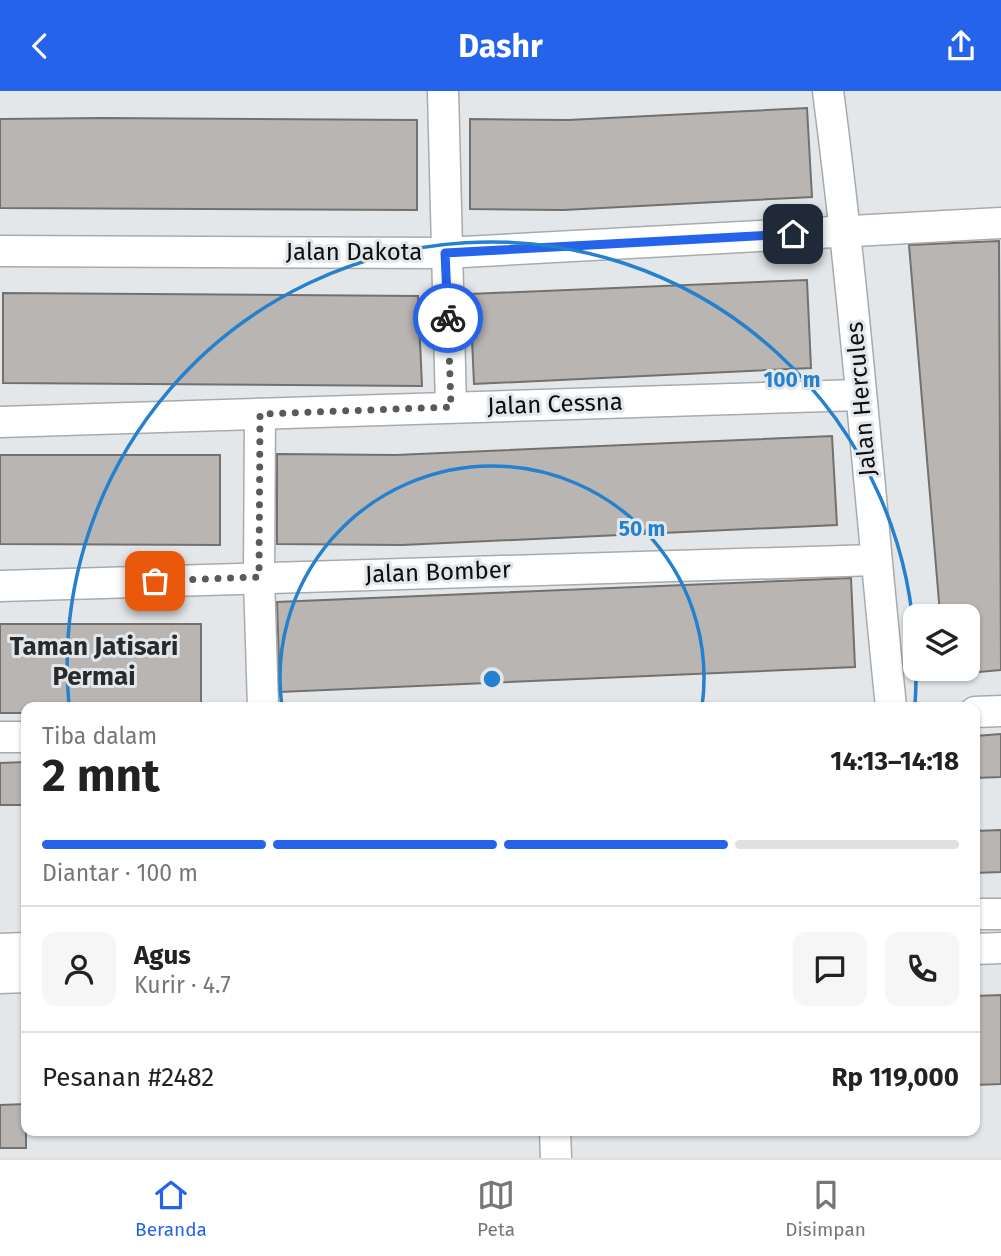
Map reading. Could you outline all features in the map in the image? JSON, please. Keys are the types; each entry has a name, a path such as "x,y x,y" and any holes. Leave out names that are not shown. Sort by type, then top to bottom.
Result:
{"street":[{"path":"443,91 445,253 451,407"},
{"name":"Jalan Hercules","path":"828,91 846,232 859,395 890,702"},
{"name":"Jalan Dakota","path":"0,251 445,253 1001,223"},
{"name":"Jalan Cessna","path":"0,422 859,395"},
{"path":"260,414 259,577 263,702"},
{"name":"Jalan Bomber","path":"0,586 876,560"},
{"path":"980,712 1001,711"},
{"path":"0,737 21,737"},
{"path":"980,914 1001,914"},
{"path":"0,949 21,948"},
{"path":"980,949 1001,948"},
{"path":"0,978 21,978"},
{"path":"555,1136 556,1158"}],"building":[{"path":"807,108 812,197 564,210 470,209 470,119 568,120"},
{"path":"0,119 417,120 417,210 0,208"},
{"path":"999,241 1001,670 980,672 980,604 939,604 909,245"},
{"path":"807,280 811,368 474,384 470,294"},
{"path":"3,293 418,296 422,386 3,383"},
{"path":"832,436 837,525 402,545 277,544 277,454 396,455"},
{"path":"0,455 220,455 220,545 0,544"},
{"path":"851,578 855,667 280,692 277,602"},
{"path":"0,624 201,624 201,702 21,702 21,713 0,713"},
{"path":"1001,734 1001,777 980,778 980,736"},
{"path":"21,762 21,805 0,805 0,763"},
{"path":"1001,830 1001,872 980,873 980,831"},
{"path":"1001,995 1001,1084 980,1085 980,996"},
{"path":"21,1104 21,1136 26,1136 26,1148 0,1148 0,1105"}],"way so far":[{"path":"155,581 259,577 260,414 451,407 448,318"}],"district":[{"name":"Taman Jatisari Permai","path":"94,660"}],"route":[{"path":"448,318 445,253 793,234"}]}
